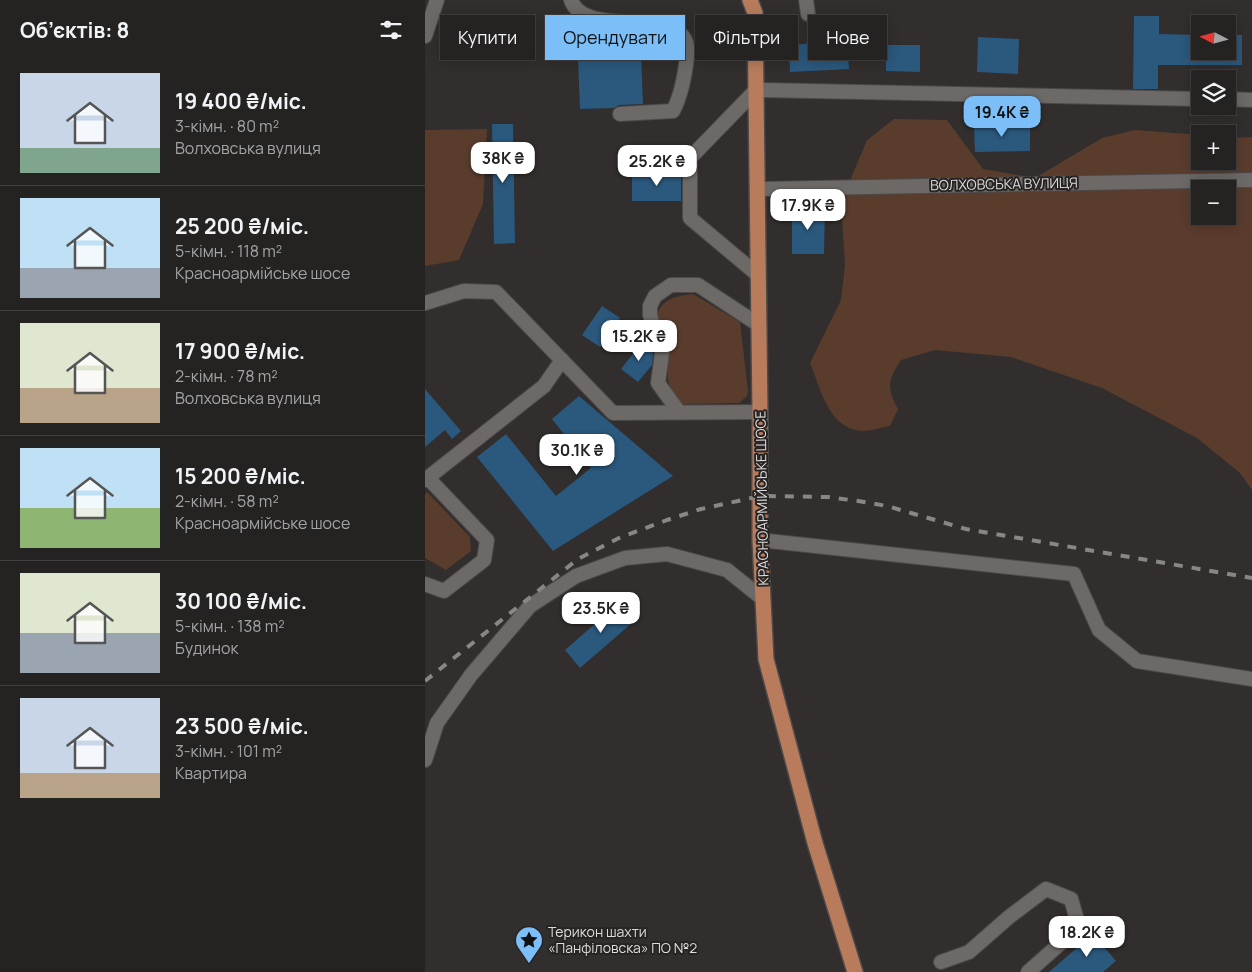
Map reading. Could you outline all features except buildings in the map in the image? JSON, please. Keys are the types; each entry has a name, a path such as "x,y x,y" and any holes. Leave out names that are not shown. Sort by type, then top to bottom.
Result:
{"main road":[{"name":"КРАСНОАРМІЙСЬКЕ ШОСЕ","path":"752,6 756,90 759,275 760,540 766,660 815,843 855,972"}],"street":[{"path":"425,36 437,0"},
{"path":"571,0 573,5 583,13 660,12 672,16 680,24 685,34 687,47 686,64 680,97 673,111 620,114"},
{"path":"806,0 808,14"},
{"path":"759,275 690,218 690,158 756,90 1191,98"},
{"path":"1236,99 1252,100"},
{"name":"ВОЛХОВСЬКА ВУЛИЦЯ","path":"757,189 1252,180"},
{"path":"679,412 658,383 663,353 650,310 655,296 671,285 698,285 759,325"},
{"path":"425,303 464,291 496,292 613,413 761,412"},
{"path":"425,584 444,591 484,560 487,540 427,479 544,386 562,360"},
{"path":"760,540 1073,574 1099,630 1137,661 1252,678"},
{"path":"425,760 437,723 471,674 530,606 576,576 625,558 667,554 727,570 763,599"},
{"path":"941,962 969,952 1009,917 1046,889 1071,899 1079,927 1027,972"}],"shaded area":[{"path":"894,119 947,120 983,169 1035,178 1102,138 1135,130 1191,134 1191,170 1236,170 1236,138 1252,137 1252,490 1240,473 1197,438 1102,388 1011,357 935,350 901,360 893,373 890,384 890,389 898,409 890,426 863,431 851,429 841,423 827,406 810,363 841,300 845,265 841,202 867,140"},
{"path":"487,129 483,204 459,260 425,266 425,130"},
{"path":"693,294 740,322 748,391 747,396 739,403 683,404 671,389 668,377 667,346 656,317 662,306 670,299"},
{"path":"427,492 470,537 471,551 446,570 425,558 425,494"}],"railway":[{"path":"425,681 578,559 619,538 667,520 701,509 761,496 828,497 858,501 887,506 966,529 1252,578"}],"place":[{"name":"Терикон шахти «Панфiловска» ПО №2","path":"529,964"}]}
